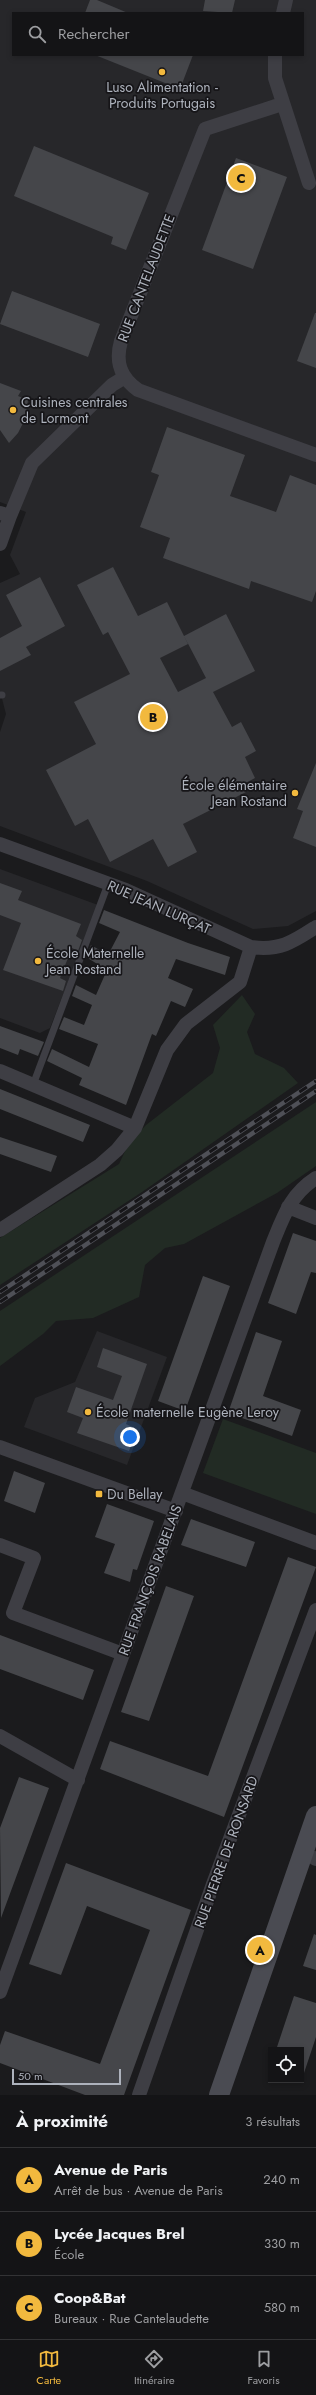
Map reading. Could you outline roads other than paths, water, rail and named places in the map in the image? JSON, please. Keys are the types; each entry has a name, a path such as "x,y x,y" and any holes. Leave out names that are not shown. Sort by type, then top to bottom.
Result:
{"main road":[{"path":"219,2095 316,1816"},
{"path":"232,2095 315,1857"}],"street":[{"path":"283,12 286,0"},
{"path":"275,56 275,78 282,104 309,183"},
{"name":"RUE CANTELAUDETTE","path":"282,104 205,129 121,340 118,361 125,378 138,390 316,455"},
{"path":"0,544 5,515 32,463 112,385 125,378"},
{"name":"RUE JEAN LURÇAT","path":"0,844 126,890 252,947 274,948 296,941 316,927"},
{"path":"0,1230 100,1165 117,1150 135,1128 167,1050 186,1024 240,982 252,947"},
{"path":"0,1071 135,1128"},
{"name":"RUE FRANÇOIS RABELAIS","path":"0,1992 288,1207 301,1187 316,1178"},
{"path":"288,1207 316,1218"},
{"path":"0,1447 176,1511"},
{"path":"182,1493 316,1543"},
{"path":"0,1545 34,1558 13,1613 123,1654"},
{"name":"RUE PIERRE DE RONSARD","path":"139,2095 213,1884 316,1610"},
{"path":"0,1736 78,1780"}],"lane":[{"path":"33,1085 108,884"}],"railway":[{"path":"0,1292 316,1081"},
{"path":"0,1302 316,1091"}],"place":[{"name":"Luso Alimentation - Produits Portugais","path":"162,72"},
{"name":"Coop&Bat","path":"241,178"},
{"name":"Cuisines centrales de Lormont","path":"13,410"},
{"name":"Lycée Jacques Brel","path":"153,717"},
{"name":"École élémentaire Jean Rostand","path":"295,793"},
{"name":"École Maternelle Jean Rostand","path":"38,961"},
{"name":"École maternelle Eugène Leroy","path":"88,1412"},
{"name":"Du Bellay","path":"99,1494"},
{"name":"Avenue de Paris","path":"260,1950"}]}
